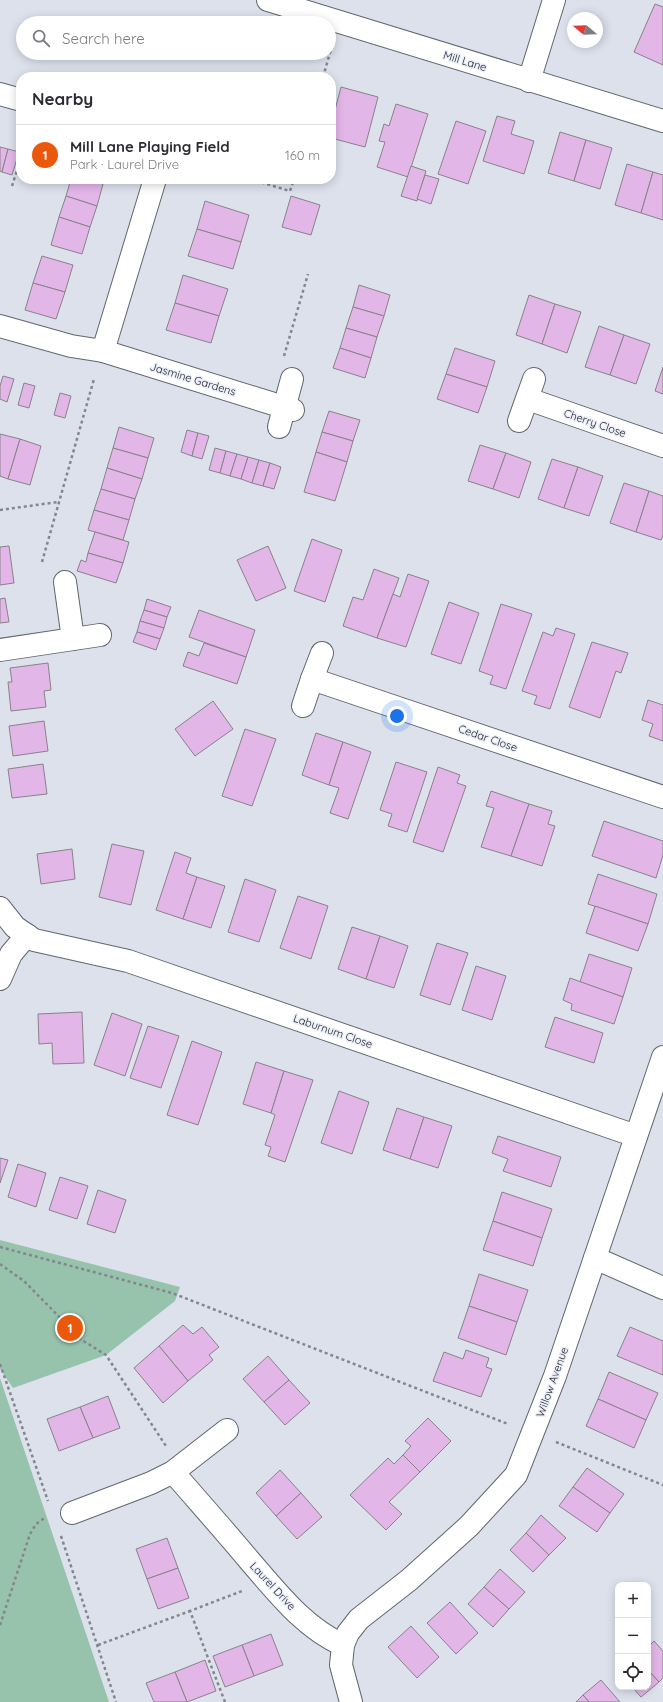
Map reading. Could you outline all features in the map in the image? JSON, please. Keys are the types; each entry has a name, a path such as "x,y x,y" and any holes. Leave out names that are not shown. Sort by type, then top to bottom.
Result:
{"street":[{"name":"Mill Lane","path":"268,0 320,16"},
{"path":"529,81 554,0"},
{"name":"Mill Lane","path":"336,21 663,121"},
{"path":"0,94 16,99"},
{"path":"103,351 153,184"},
{"name":"Jasmine Gardens","path":"0,326 71,346 103,351 285,415 287,370"},
{"path":"520,421 534,379"},
{"name":"Cherry Close","path":"528,400 663,446"},
{"path":"65,582 73,639"},
{"path":"0,650 100,635"},
{"path":"303,706 322,653"},
{"name":"Cedar Close","path":"312,679 663,797"},
{"name":"Laburnum Close","path":"0,908 15,927 34,940 46,944 128,961 636,1136"},
{"path":"0,979 11,954 27,935"},
{"name":"Willow Avenue","path":"343,1645 348,1633 359,1618 409,1580 469,1526 516,1475 555,1376 663,1057"},
{"path":"595,1258 663,1288"},
{"path":"60,1515 151,1483 176,1470 227,1430"},
{"name":"Laurel Drive","path":"176,1470 288,1604 320,1632 343,1645"},
{"path":"343,1645 341,1665 351,1702"}],"path":[{"path":"324,72 328,60"},
{"path":"12,186 16,174"},
{"path":"267,184 290,191 292,184"},
{"path":"287,370 308,274"},
{"path":"42,562 94,379"},
{"path":"0,510 58,502"},
{"path":"0,1247 172,1293 663,1485"},
{"path":"0,1264 24,1281 82,1340 106,1355 176,1470"},
{"path":"0,1364 60,1515 116,1702"},
{"path":"0,1625 30,1534 36,1524 60,1515"},
{"path":"98,1645 248,1589"},
{"path":"190,1611 225,1702"}],"green space":[{"path":"0,1240 180,1287 175,1301 106,1355 13,1388 0,1369"},
{"path":"0,1378 109,1702 0,1702"}],"building":[{"path":"655,4 663,7 663,65 634,52"},
{"path":"341,87 378,97 365,147 336,139 336,106"},
{"path":"396,104 428,114 408,177 377,167 385,142 379,141 384,124 389,126"},
{"path":"497,116 515,121 511,134 534,141 524,174 483,161"},
{"path":"456,121 486,131 468,184 438,174"},
{"path":"560,132 586,140 574,181 548,173"},
{"path":"586,140 612,148 600,189 574,181"},
{"path":"0,147 8,149 2,172 0,171"},
{"path":"8,149 16,151 16,162 12,175 2,172"},
{"path":"627,164 653,172 641,213 615,205"},
{"path":"411,166 426,171 417,201 401,196"},
{"path":"653,172 663,175 663,220 641,213"},
{"path":"425,175 439,179 431,204 417,199"},
{"path":"70,184 103,184 97,206 66,196"},
{"path":"66,196 97,206 90,227 59,217"},
{"path":"291,196 320,205 311,235 282,227"},
{"path":"205,201 249,215 241,242 197,229"},
{"path":"59,217 90,227 82,254 51,245"},
{"path":"197,229 241,242 233,269 188,256"},
{"path":"42,256 73,265 65,292 33,283"},
{"path":"183,275 228,289 219,316 175,303"},
{"path":"33,283 65,292 56,319 25,310"},
{"path":"359,285 390,295 384,316 353,307"},
{"path":"529,295 555,304 542,344 516,335"},
{"path":"175,303 219,316 211,343 166,330"},
{"path":"555,304 581,312 567,353 542,344"},
{"path":"353,307 384,316 377,337 346,328"},
{"path":"599,326 624,335 610,375 585,367"},
{"path":"346,328 377,337 371,358 340,348"},
{"path":"624,335 650,344 636,384 610,375"},
{"path":"340,348 371,358 365,378 333,368"},
{"path":"455,348 495,361 487,387 446,374"},
{"path":"663,367 663,394 655,391"},
{"path":"446,374 487,387 478,413 437,399"},
{"path":"3,376 14,379 7,402 0,399 0,386"},
{"path":"24,383 35,386 29,408 18,405"},
{"path":"60,393 71,396 65,418 54,415"},
{"path":"329,411 360,420 353,441 322,432"},
{"path":"119,427 154,438 148,458 113,448"},
{"path":"187,430 198,433 192,456 181,452"},
{"path":"322,432 353,441 347,462 316,452"},
{"path":"198,433 209,436 202,459 192,456"},
{"path":"0,434 20,439 8,479 0,476"},
{"path":"20,439 41,446 30,485 8,479"},
{"path":"480,445 506,453 493,489 468,481"},
{"path":"113,448 148,458 142,479 107,468"},
{"path":"215,448 226,451 220,473 209,470"},
{"path":"226,451 237,454 230,476 220,473"},
{"path":"316,452 347,462 335,501 304,492"},
{"path":"506,453 531,462 519,498 493,489"},
{"path":"237,454 248,457 241,479 230,476"},
{"path":"248,457 259,460 252,483 241,479"},
{"path":"552,459 578,467 564,508 538,499"},
{"path":"259,460 270,463 263,486 252,483"},
{"path":"270,463 281,467 274,489 263,486"},
{"path":"578,467 603,476 589,516 564,508"},
{"path":"107,468 142,479 135,499 101,489"},
{"path":"624,483 649,491 636,532 610,523"},
{"path":"101,489 135,499 129,520 94,510"},
{"path":"649,491 663,496 663,535 661,540 636,532"},
{"path":"94,510 129,520 123,540 88,530"},
{"path":"95,532 129,542 123,563 88,553"},
{"path":"312,539 342,550 325,602 294,591"},
{"path":"9,546 14,583 0,585 0,547"},
{"path":"268,546 286,588 256,601 237,560"},
{"path":"88,553 123,563 116,583 77,571 81,560 86,562"},
{"path":"374,569 399,578 377,638 343,626 353,597 363,600"},
{"path":"408,574 429,581 406,647 377,638 393,594 400,597"},
{"path":"5,598 9,622 0,623 0,599"},
{"path":"147,599 171,607 167,617 144,610"},
{"path":"449,602 479,613 461,664 431,654"},
{"path":"501,604 532,614 506,689 490,684 493,676 479,671"},
{"path":"144,610 167,617 164,628 140,621"},
{"path":"199,610 255,630 246,657 189,637"},
{"path":"140,621 164,628 160,639 137,632"},
{"path":"556,628 575,634 550,709 534,704 537,696 522,691 543,632 553,636"},
{"path":"137,632 160,639 156,650 133,642"},
{"path":"592,642 628,653 621,673 616,671 600,718 569,707"},
{"path":"204,643 246,657 237,684 183,666 188,652 199,656"},
{"path":"48,663 51,690 44,691 46,707 11,711 8,682 12,682 10,668"},
{"path":"648,700 663,705 663,741 649,736 653,724 642,720"},
{"path":"213,701 233,729 195,756 175,729"},
{"path":"44,721 48,751 13,756 9,726"},
{"path":"245,729 276,739 252,806 222,796"},
{"path":"316,733 343,742 329,785 302,775"},
{"path":"343,742 371,752 348,819 330,813 339,788 329,785"},
{"path":"396,762 427,772 407,832 388,826 392,814 380,810"},
{"path":"43,764 47,794 12,798 8,769"},
{"path":"438,767 460,775 457,783 466,786 443,852 413,842"},
{"path":"491,791 529,804 511,856 481,847 494,808 486,806"},
{"path":"529,804 552,811 548,824 555,826 542,866 511,856"},
{"path":"604,821 663,841 663,855 656,878 592,856"},
{"path":"112,844 144,851 131,905 99,897"},
{"path":"72,849 75,879 41,884 37,854"},
{"path":"175,852 191,858 186,873 197,877 183,919 156,910"},
{"path":"598,874 657,894 648,924 588,904"},
{"path":"197,877 225,886 211,928 183,919"},
{"path":"245,879 276,890 259,942 228,932"},
{"path":"298,896 328,906 311,959 280,948"},
{"path":"595,906 648,924 638,951 586,933"},
{"path":"352,927 380,936 366,979 338,969"},
{"path":"380,936 408,946 394,988 366,979"},
{"path":"437,943 468,953 450,1005 420,995"},
{"path":"589,954 632,968 623,997 580,982"},
{"path":"476,966 506,976 492,1020 462,1010"},
{"path":"570,978 623,997 614,1024 571,1010 572,1004 563,1000"},
{"path":"82,1012 84,1063 53,1064 52,1043 39,1044 38,1014"},
{"path":"112,1013 142,1024 125,1076 94,1065"},
{"path":"555,1017 603,1033 594,1063 545,1047"},
{"path":"148,1026 179,1036 161,1088 130,1078"},
{"path":"192,1041 222,1052 198,1125 167,1115"},
{"path":"256,1062 284,1071 271,1113 243,1104"},
{"path":"284,1071 313,1080 285,1162 268,1156 271,1147 265,1145 275,1115 271,1113"},
{"path":"339,1091 369,1102 352,1154 321,1143"},
{"path":"397,1108 424,1117 410,1159 383,1150"},
{"path":"424,1117 452,1126 438,1168 410,1159"},
{"path":"498,1136 561,1157 551,1187 503,1171 508,1159 492,1153"},
{"path":"0,1158 8,1160 0,1183"},
{"path":"18,1164 46,1173 36,1207 8,1197"},
{"path":"60,1177 88,1186 77,1219 49,1210"},
{"path":"98,1190 126,1200 115,1233 87,1224"},
{"path":"502,1192 552,1209 542,1238 493,1221"},
{"path":"493,1221 542,1238 533,1266 483,1250"},
{"path":"479,1274 528,1290 517,1322 469,1306"},
{"path":"469,1306 517,1322 506,1355 458,1338"},
{"path":"183,1325 193,1334 202,1327 219,1347 209,1355 213,1360 188,1381 159,1346"},
{"path":"630,1327 663,1341 663,1375 617,1356"},
{"path":"159,1346 188,1381 163,1403 134,1368"},
{"path":"466,1350 489,1358 486,1367 492,1369 481,1397 433,1381 444,1352 463,1359"},
{"path":"268,1356 289,1380 264,1402 243,1379"},
{"path":"609,1372 658,1393 646,1420 598,1399"},
{"path":"289,1380 310,1403 285,1425 264,1402"},
{"path":"108,1396 120,1428 93,1438 80,1407"},
{"path":"598,1399 646,1420 634,1448 586,1426"},
{"path":"80,1407 93,1438 59,1451 47,1419"},
{"path":"428,1418 451,1441 420,1472 403,1455 411,1446 405,1441"},
{"path":"403,1455 420,1472 389,1502 402,1514 386,1530 350,1495 388,1458 394,1464"},
{"path":"587,1468 624,1494 610,1513 573,1487"},
{"path":"280,1470 301,1493 276,1516 256,1493"},
{"path":"573,1487 610,1513 597,1532 559,1506"},
{"path":"301,1493 322,1517 297,1539 276,1516"},
{"path":"541,1515 566,1538 549,1555 526,1533"},
{"path":"526,1533 549,1555 533,1572 510,1550"},
{"path":"167,1538 178,1568 147,1579 136,1549"},
{"path":"178,1568 189,1598 158,1609 147,1579"},
{"path":"500,1569 525,1592 509,1609 484,1587"},
{"path":"484,1587 509,1609 493,1627 468,1604"},
{"path":"450,1602 478,1633 456,1654 427,1623"},
{"path":"411,1626 439,1657 417,1678 388,1647"},
{"path":"271,1634 283,1665 254,1676 242,1645"},
{"path":"654,1641 663,1651 663,1678 659,1682 651,1673 651,1644"},
{"path":"242,1645 254,1676 225,1687 213,1656"},
{"path":"205,1660 216,1691 187,1702 175,1672"},
{"path":"175,1672 187,1702 154,1702 146,1683"},
{"path":"651,1673 659,1682 651,1689"},
{"path":"601,1680 620,1702 589,1702 583,1695"},
{"path":"635,1690 649,1690 641,1697"},
{"path":"583,1695 589,1702 576,1702"}],"place":[{"name":"Mill Lane Playing Field","path":"70,1328"}]}
